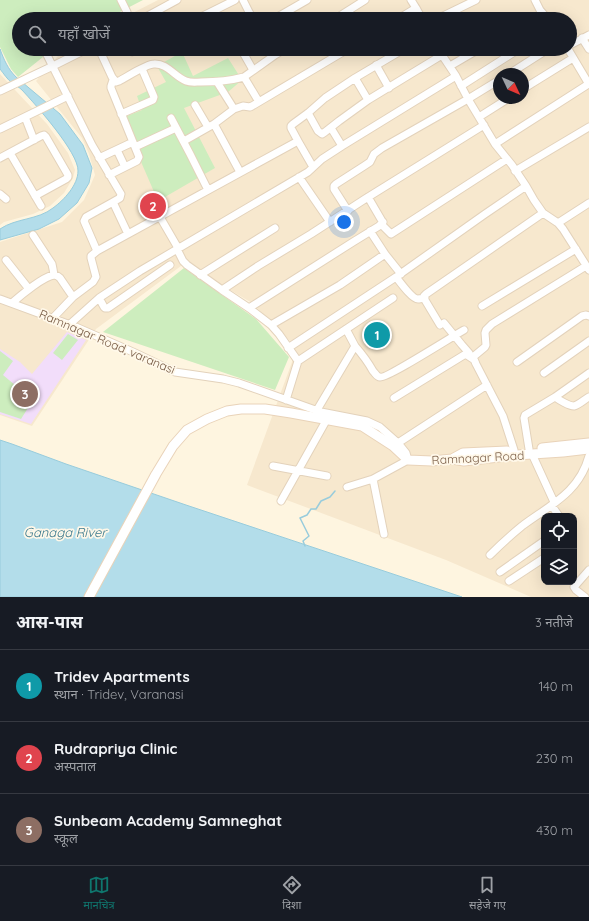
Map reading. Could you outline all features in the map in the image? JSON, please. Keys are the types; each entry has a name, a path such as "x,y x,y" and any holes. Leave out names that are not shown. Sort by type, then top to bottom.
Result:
{"main road":[{"path":"89,597 173,446 187,430 207,419 241,408 265,409 362,426 393,446 408,460"},
{"path":"452,459 463,453 514,450 530,452 589,443"},
{"name":"Ramnagar Road","path":"408,460 432,461 452,459 464,461 530,452 563,452 589,449"}],"street":[{"path":"121,0 127,12"},
{"path":"155,12 177,0"},
{"path":"211,12 236,0"},
{"path":"243,0 249,12"},
{"path":"288,12 307,0"},
{"path":"346,12 365,0"},
{"path":"412,0 418,12"},
{"path":"452,12 476,0"},
{"path":"538,1 542,12"},
{"path":"409,12 416,8"},
{"path":"577,41 589,35"},
{"path":"582,38 589,49"},
{"path":"48,56 84,130 121,194 120,198 84,219 97,251"},
{"path":"0,91 73,56"},
{"path":"102,56 114,80"},
{"path":"245,56 253,70"},
{"path":"114,80 116,82 119,81 154,64 160,64 187,81 228,81 244,77 269,56"},
{"path":"184,141 234,110 243,106 250,107 336,56"},
{"path":"313,167 291,126 325,98 392,56"},
{"path":"308,113 318,131 322,134 368,100 389,88 434,56"},
{"path":"394,398 464,355 474,356 485,347 485,333 492,324 588,268 564,229 558,223 542,213 526,186 507,159 494,144 456,76 443,56"},
{"path":"450,66 467,56"},
{"path":"461,86 508,56"},
{"path":"518,68 537,56"},
{"path":"494,144 588,83 573,58 529,86"},
{"path":"376,65 389,88"},
{"path":"121,114 153,100 154,98 142,69"},
{"path":"69,325 99,298 134,275 308,172 322,159 342,146 456,76"},
{"path":"244,77 259,102"},
{"path":"355,78 368,100"},
{"path":"109,175 139,159 111,88 114,80"},
{"path":"217,82 234,110"},
{"path":"348,211 334,189 336,184 370,162 374,154 382,148 493,84"},
{"path":"0,129 68,96"},
{"path":"479,117 500,104"},
{"path":"195,105 211,125 240,172"},
{"path":"25,117 34,140"},
{"path":"171,118 208,190"},
{"path":"222,290 368,197 484,126"},
{"path":"515,171 589,127"},
{"path":"100,158 176,128"},
{"path":"331,128 342,146"},
{"path":"0,158 41,136 44,135 46,137 68,177 35,196"},
{"path":"52,319 73,297 95,280 96,277 91,256 97,251 298,141"},
{"path":"117,150 125,167"},
{"path":"10,153 41,206"},
{"path":"368,197 381,217 381,224 391,234 507,159"},
{"path":"298,177 330,222"},
{"path":"288,348 398,276 526,186"},
{"path":"114,202 128,234"},
{"path":"558,223 589,203"},
{"path":"514,450 503,416 471,356 442,324 427,304 425,298 426,294 542,213"},
{"path":"160,216 187,265 271,325 298,361"},
{"path":"249,308 381,224"},
{"path":"200,275 275,228"},
{"path":"370,231 410,294 415,299 425,298"},
{"path":"33,235 52,264 54,275"},
{"path":"482,306 576,249"},
{"path":"271,325 340,285 385,254"},
{"path":"6,260 29,290"},
{"path":"99,298 104,307 108,308 170,265"},
{"path":"54,275 60,278 73,297"},
{"path":"12,303 29,290 54,275"},
{"path":"134,275 141,286"},
{"path":"286,400 298,361 394,298"},
{"name":"Ramnagar Road, varanasi","path":"0,299 69,325 133,352 175,372 223,379 239,383 317,410 367,421 380,427 398,443 407,455 408,460"},
{"path":"517,362 582,316 589,316"},
{"path":"346,329 355,346 367,360 378,377 382,377 397,370 464,330"},
{"path":"544,373 589,341"},
{"path":"317,410 355,346"},
{"path":"557,513 552,506 554,502 530,452 524,416 555,398 589,374"},
{"path":"398,443 487,385"},
{"path":"555,398 574,406 589,397"},
{"path":"281,501 327,419"},
{"path":"490,555 523,526 552,506 568,492 575,484 587,464 589,456"},
{"path":"348,487 373,479 408,460"},
{"path":"272,466 327,476"},
{"path":"373,479 384,534"},
{"path":"500,572 541,543"},
{"path":"509,582 541,560"},
{"path":"585,597 574,587 589,570"}],"shaded area":[{"path":"158,0 589,0 589,597 531,597 446,560 247,485 292,362 294,345 252,303 185,263 96,329 32,426 0,415 0,242 62,222 84,200 95,175 89,154 82,138 36,81 58,56 577,56 577,12 135,12"},
{"path":"0,74 47,124 68,153 75,170 73,178 64,193 50,206 33,214 4,222 0,225"},
{"path":"67,332 86,340 31,424 0,414 0,349 20,362 32,374"}],"green space":[{"path":"0,0 143,0 120,12 12,12 12,56 44,56 18,77 11,69 0,47"},
{"path":"175,56 184,56 193,76 228,58 242,80 228,92 184,108 215,168 158,201 122,118 142,110 137,96 166,82 157,66"},
{"path":"184,268 256,319 289,357 275,390 103,332"},
{"path":"68,334 78,340 62,360 53,353"},
{"path":"0,351 13,361 3,375 33,400 21,419 0,412"}],"water":[{"path":"0,49 6,64 13,74 60,114 83,145 92,168 89,183 77,203 59,219 39,229 0,240 0,229 6,225 41,215 57,205 73,187 76,182 78,171 72,153 55,129 22,90 10,81 0,69"},
{"name":"Ganaga River","path":"0,440 186,505 462,597 0,597"}],"waterway":[{"path":"305,546 303,541 309,536 300,518 307,515 311,509 316,509 321,501 330,497 335,491"}],"place":[{"name":"Rudrapriya Clinic","path":"153,206"},
{"name":"Tridev Apartments","path":"377,335"},
{"name":"Sunbeam Academy Samneghat","path":"25,394"}]}
